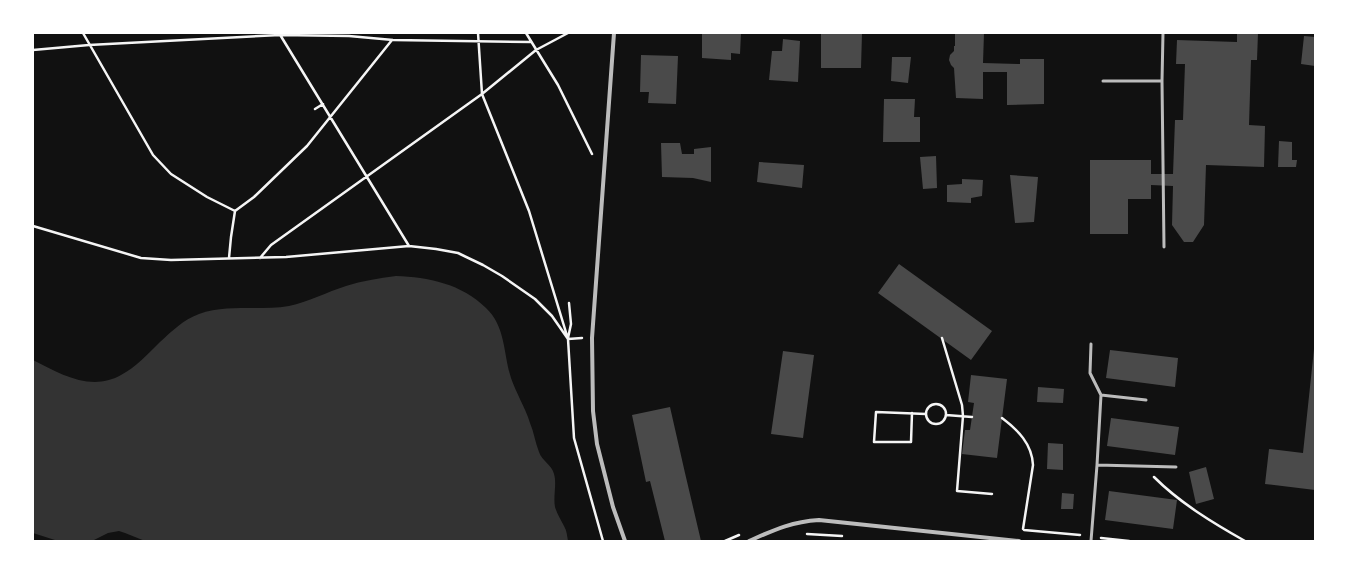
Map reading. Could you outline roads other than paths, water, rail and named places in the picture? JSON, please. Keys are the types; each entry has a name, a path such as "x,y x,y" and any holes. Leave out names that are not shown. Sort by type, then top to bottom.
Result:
{"street":[{"path":"614,33 592,338 592,411 597,444 613,508 625,541"},
{"path":"749,541 782,526 801,521 819,520 1019,541"}],"lane":[{"path":"1163,33 1162,81 1164,247"},
{"path":"1103,81 1162,81"},
{"path":"1091,344 1090,373 1101,395 1092,541"},
{"path":"1101,395 1115,395 1146,400"},
{"path":"1097,465 1176,467"}]}
